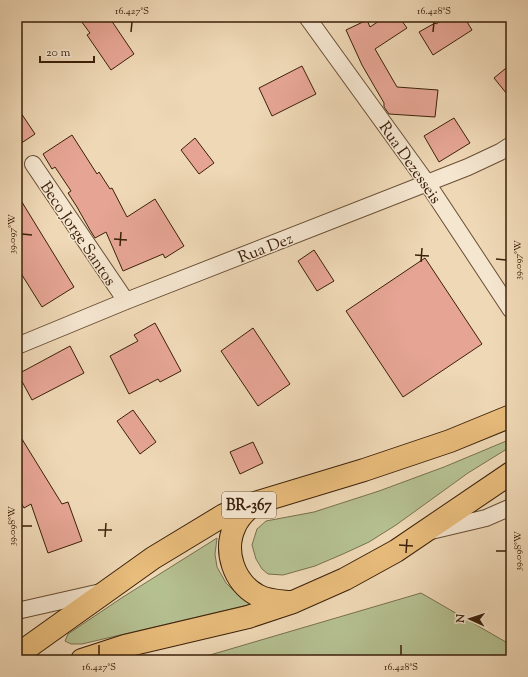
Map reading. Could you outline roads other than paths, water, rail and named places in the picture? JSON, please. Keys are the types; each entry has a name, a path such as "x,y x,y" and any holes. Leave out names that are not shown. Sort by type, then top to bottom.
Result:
{"main road":[{"name":"BR-367","path":"17,655 153,558 224,515 255,503 450,442 511,416"},
{"name":"BR-367","path":"82,660 124,646 248,617 293,602 345,579 396,551 511,473"},
{"name":"BR-367","path":"255,503 243,513 234,527 230,542 231,558 236,573 245,586 258,596 273,601 293,602"}],"street":[{"name":"Rua Dezesseis","path":"307,17 427,183 511,310"},
{"name":"Rua Dez","path":"17,346 126,301 468,167 500,152 511,145"},
{"name":"Beco Jorge Santos","path":"33,164 126,301"},
{"path":"424,532 486,518 511,507"},
{"path":"17,611 106,591"}]}
